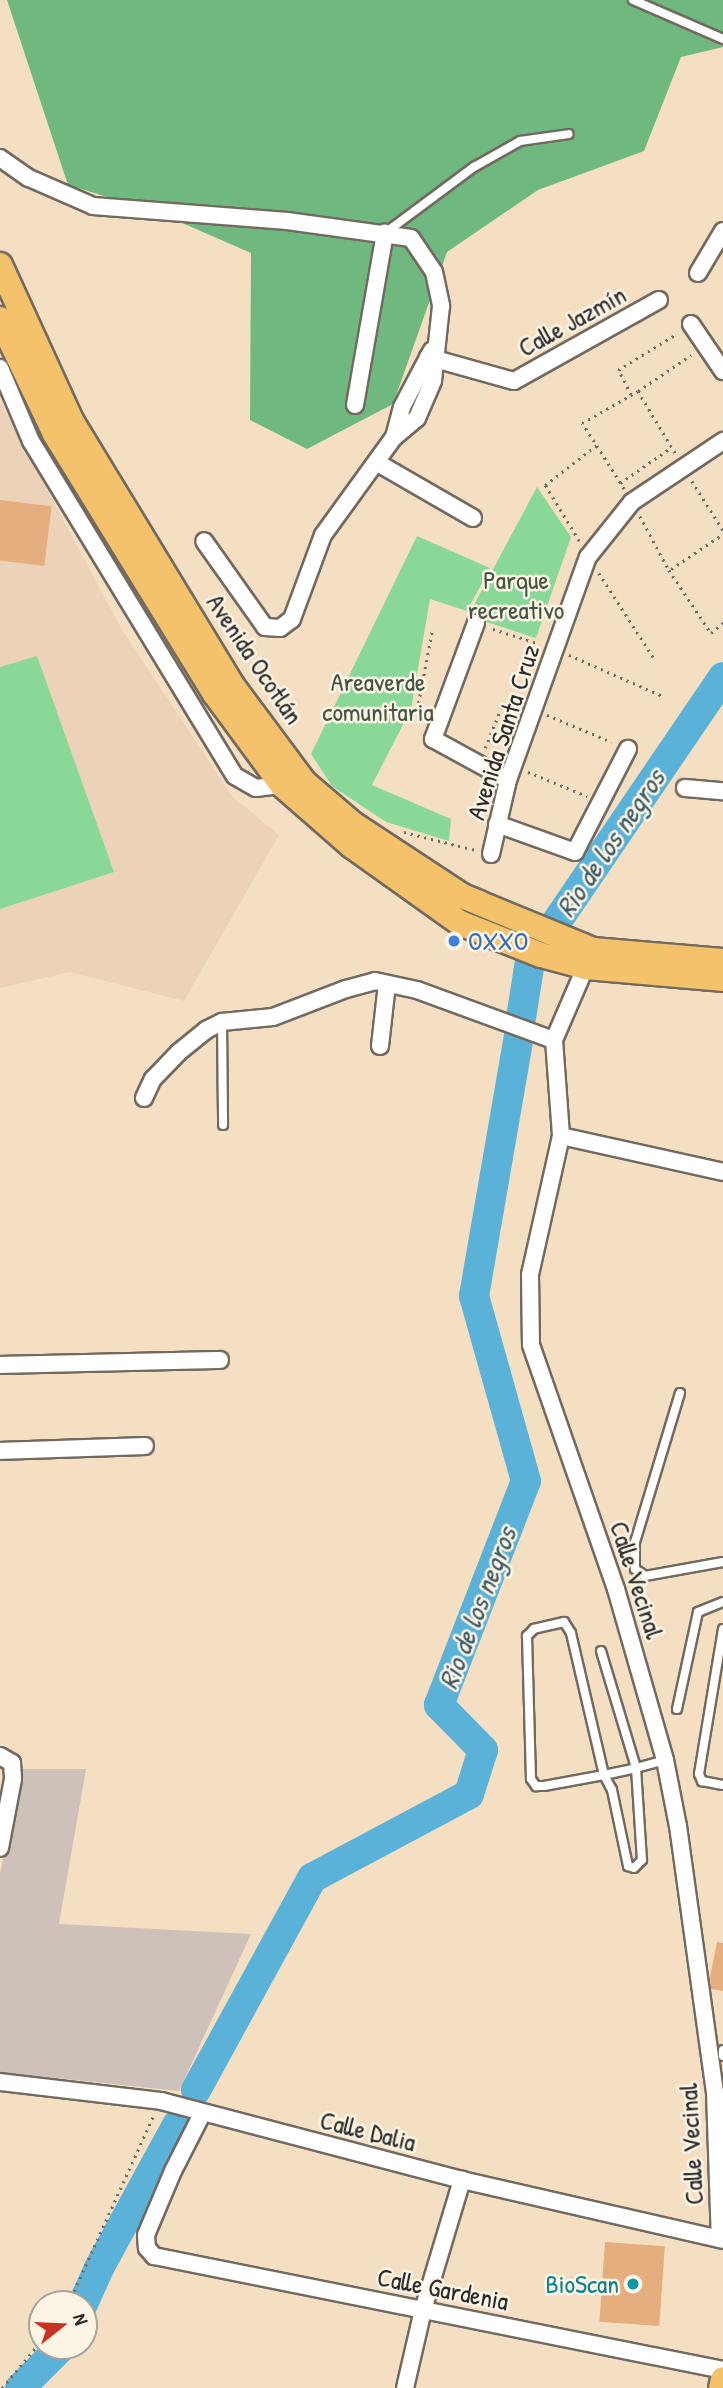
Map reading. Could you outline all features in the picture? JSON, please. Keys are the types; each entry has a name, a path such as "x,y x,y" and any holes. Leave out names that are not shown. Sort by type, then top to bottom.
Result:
{"main road":[{"name":"Avenida Ocotlán","path":"0,265 72,422 231,684 304,782 353,824 462,896 525,922 557,948"},
{"name":"Avenida Ocotlán","path":"0,319 55,434 215,694 282,785 352,846 460,923 513,944 557,948 589,959 723,979"},
{"name":"Avenida Ocotlán","path":"589,959 723,961"},
{"path":"721,2388 723,2379"}],"street":[{"path":"0,158 29,178 93,206 385,233 411,238 434,272 442,306 433,354 433,381 417,418 394,437 323,535 292,619 280,628 265,626 204,541"},
{"path":"698,273 723,231"},
{"path":"355,405 385,233"},
{"name":"Calle Jazmín","path":"433,354 514,381 659,300"},
{"path":"691,324 723,371"},
{"path":"394,437 406,400 433,354"},
{"path":"0,368 31,441 235,776 256,788 282,785"},
{"path":"406,400 421,408"},
{"name":"Avenida Santa Cruz","path":"491,854 511,772 588,557 632,502 723,442"},
{"path":"376,462 473,518"},
{"path":"475,623 435,733 479,764 511,772"},
{"path":"497,824 575,852 628,749"},
{"path":"685,788 723,791"},
{"name":"Calle Vecinal","path":"589,959 554,1040 562,1136 530,1275 531,1345 616,1589 665,1760 678,1826 715,2092 721,2239"},
{"path":"144,1098 153,1079 179,1052 222,1022 273,1017 346,989 375,981 417,990 554,1040"},
{"path":"380,1046 387,984"},
{"path":"562,1136 723,1172"},
{"path":"0,1365 220,1360"},
{"path":"0,1451 145,1446"},
{"path":"0,1848 13,1779 6,1760"},
{"name":"Calle Dalia","path":"0,2082 161,2101 202,2114 462,2180 721,2239"},
{"name":"Calle Gardenia","path":"202,2114 146,2235 147,2248 154,2256 723,2370"},
{"path":"405,2388 423,2310 462,2180"}],"lane":[{"path":"634,0 723,39"},
{"path":"385,233 474,167 520,141 569,134"},
{"path":"222,1022 223,1125"},
{"path":"680,1393 635,1542 635,1569 645,1576 723,1562"},
{"path":"677,1709 698,1612 723,1602"},
{"path":"601,1651 636,1768 642,1860 634,1868 628,1866 612,1790 604,1775 571,1633 564,1622 534,1629 527,1636 525,1647 531,1779 536,1786 544,1786 604,1775 636,1768 665,1760"},
{"path":"723,1629 699,1774 702,1781 723,1785"},
{"path":"723,2050 723,2056"}],"path":[{"path":"631,395 618,370 691,324"},
{"path":"705,345 638,391 582,423 632,502 669,570 711,633 723,623"},
{"path":"638,391 723,532 669,570"},
{"path":"597,446 545,485 654,660"},
{"path":"620,483 672,447"},
{"path":"475,623 555,650 665,697"},
{"path":"432,631 417,710 435,733"},
{"path":"479,764 502,706"},
{"path":"533,710 628,749"},
{"path":"511,772 600,802"},
{"path":"391,849 400,831 491,854"},
{"path":"74,2290 161,2101"},
{"path":"2,2388 28,2357"}],"shaded area":[{"path":"0,401 121,628 232,796 279,835 184,1001 70,972 0,988"},
{"path":"20,1769 86,1769 59,1924 251,1934 179,2091 0,2072 0,1874"}],"green space":[{"path":"7,0 723,0 723,47 681,57 644,151 538,190 447,252 393,404 307,449 250,420 251,253 157,212 68,185"},
{"name":"Parque recreativo","path":"537,487 571,537 536,638 468,616"},
{"name":"Areaverde comunitaria","path":"417,536 490,568 467,611 430,599 411,709 372,785 451,819 449,841 386,822 332,786 311,754"},
{"path":"37,656 114,872 0,909 0,667"}],"building":[{"path":"0,500 52,506 44,566 0,560"},
{"path":"717,1942 723,1943 723,1991 711,1989 710,1977"},
{"name":"BioScan","path":"605,2242 665,2246 659,2326 599,2322"}],"waterway":[{"name":"Rio de los negros","path":"521,1018 530,961 723,677"},
{"name":"Rio de los negros","path":"196,2090 312,1878 469,1794 483,1750 439,1705 526,1481 474,1296 519,1036"},
{"name":"Rio de los negros","path":"89,2290 177,2125"},
{"name":"Rio de los negros","path":"20,2388 48,2360"}],"place":[{"name":"OXXO","path":"454,941"},
{"name":"BioScan","path":"633,2284"}]}
